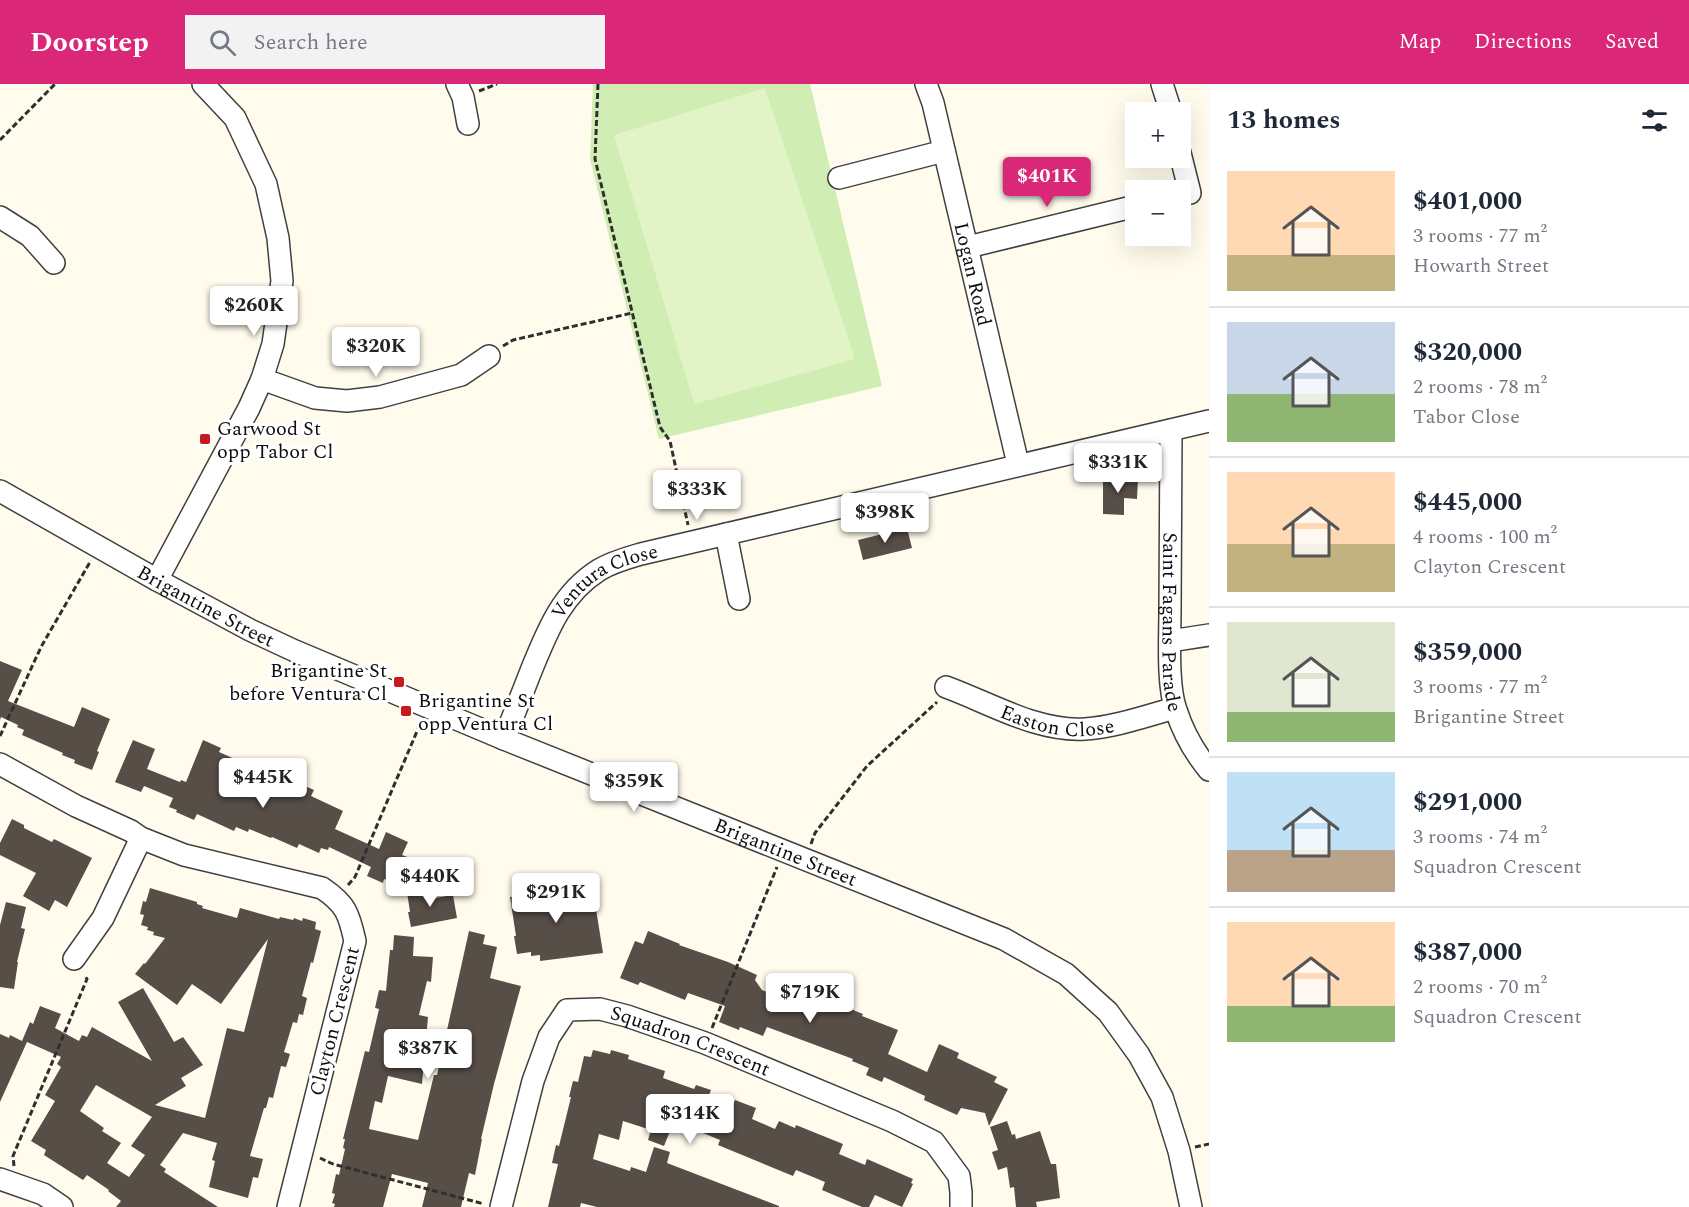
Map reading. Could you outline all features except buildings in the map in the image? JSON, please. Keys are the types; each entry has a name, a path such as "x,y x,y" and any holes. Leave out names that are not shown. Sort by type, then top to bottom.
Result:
{"street":[{"path":"157,580 262,380 273,344 282,281 278,238 266,184 235,118 203,84"},
{"path":"457,84 463,97 468,124"},
{"name":"Logan Road","path":"926,84 968,247 1018,464"},
{"path":"1162,84 1168,102"},
{"path":"839,178 944,151"},
{"path":"1185,168 1193,192"},
{"path":"968,247 1125,209"},
{"path":"0,217 30,236 54,263"},
{"path":"262,380 315,398 347,401 380,397 461,375 489,356"},
{"name":"Ventura Close","path":"504,740 546,632 557,611 568,596 584,581 617,561 1018,464 1209,421"},
{"name":"Saint Fagans Parade","path":"1171,430 1170,641 1172,683 1175,708 1194,749 1209,770"},
{"name":"Brigantine Street","path":"0,491 157,580 268,638 504,740 1004,939 1066,974 1108,1012 1138,1055 1162,1097 1179,1151 1191,1207"},
{"path":"726,534 739,599"},
{"path":"1170,641 1209,635"},
{"name":"Easton Close","path":"949,688 1026,719 1047,725 1082,729 1101,728 1175,708"},
{"path":"0,765 141,838 198,859 322,888 337,898"},
{"path":"74,959 104,918 141,838"},
{"name":"Clayton Crescent","path":"288,1207 355,941 350,918 337,898"},
{"name":"Squadron Crescent","path":"493,1206 549,1036 567,1010 600,1009 705,1043 892,1120 934,1142 959,1176 962,1192 961,1207"},
{"path":"6,1181 43,1194 62,1207"}],"path":[{"path":"0,140 56,84"},
{"path":"598,84 595,159 660,427 669,441 692,542"},
{"path":"489,356 513,340 632,313"},
{"path":"0,736 41,647 99,548"},
{"path":"805,860 815,833 867,766 949,688"},
{"path":"337,898 355,877 418,729 418,704"},
{"path":"705,1043 784,852"},
{"path":"6,1181 14,1170 13,1156 87,979 74,959"},
{"path":"302,1150 333,1164 493,1206"}],"green space":[{"path":"593,84 810,84 882,386 659,439 590,159"},
{"path":"765,88 855,359 694,404 614,135"}],"place":[{"name":"Garwood St opp Tabor Cl","path":"205,439"},
{"name":"Brigantine St before Ventura Cl","path":"399,682"},
{"name":"Brigantine St opp Ventura Cl","path":"406,711"}]}
